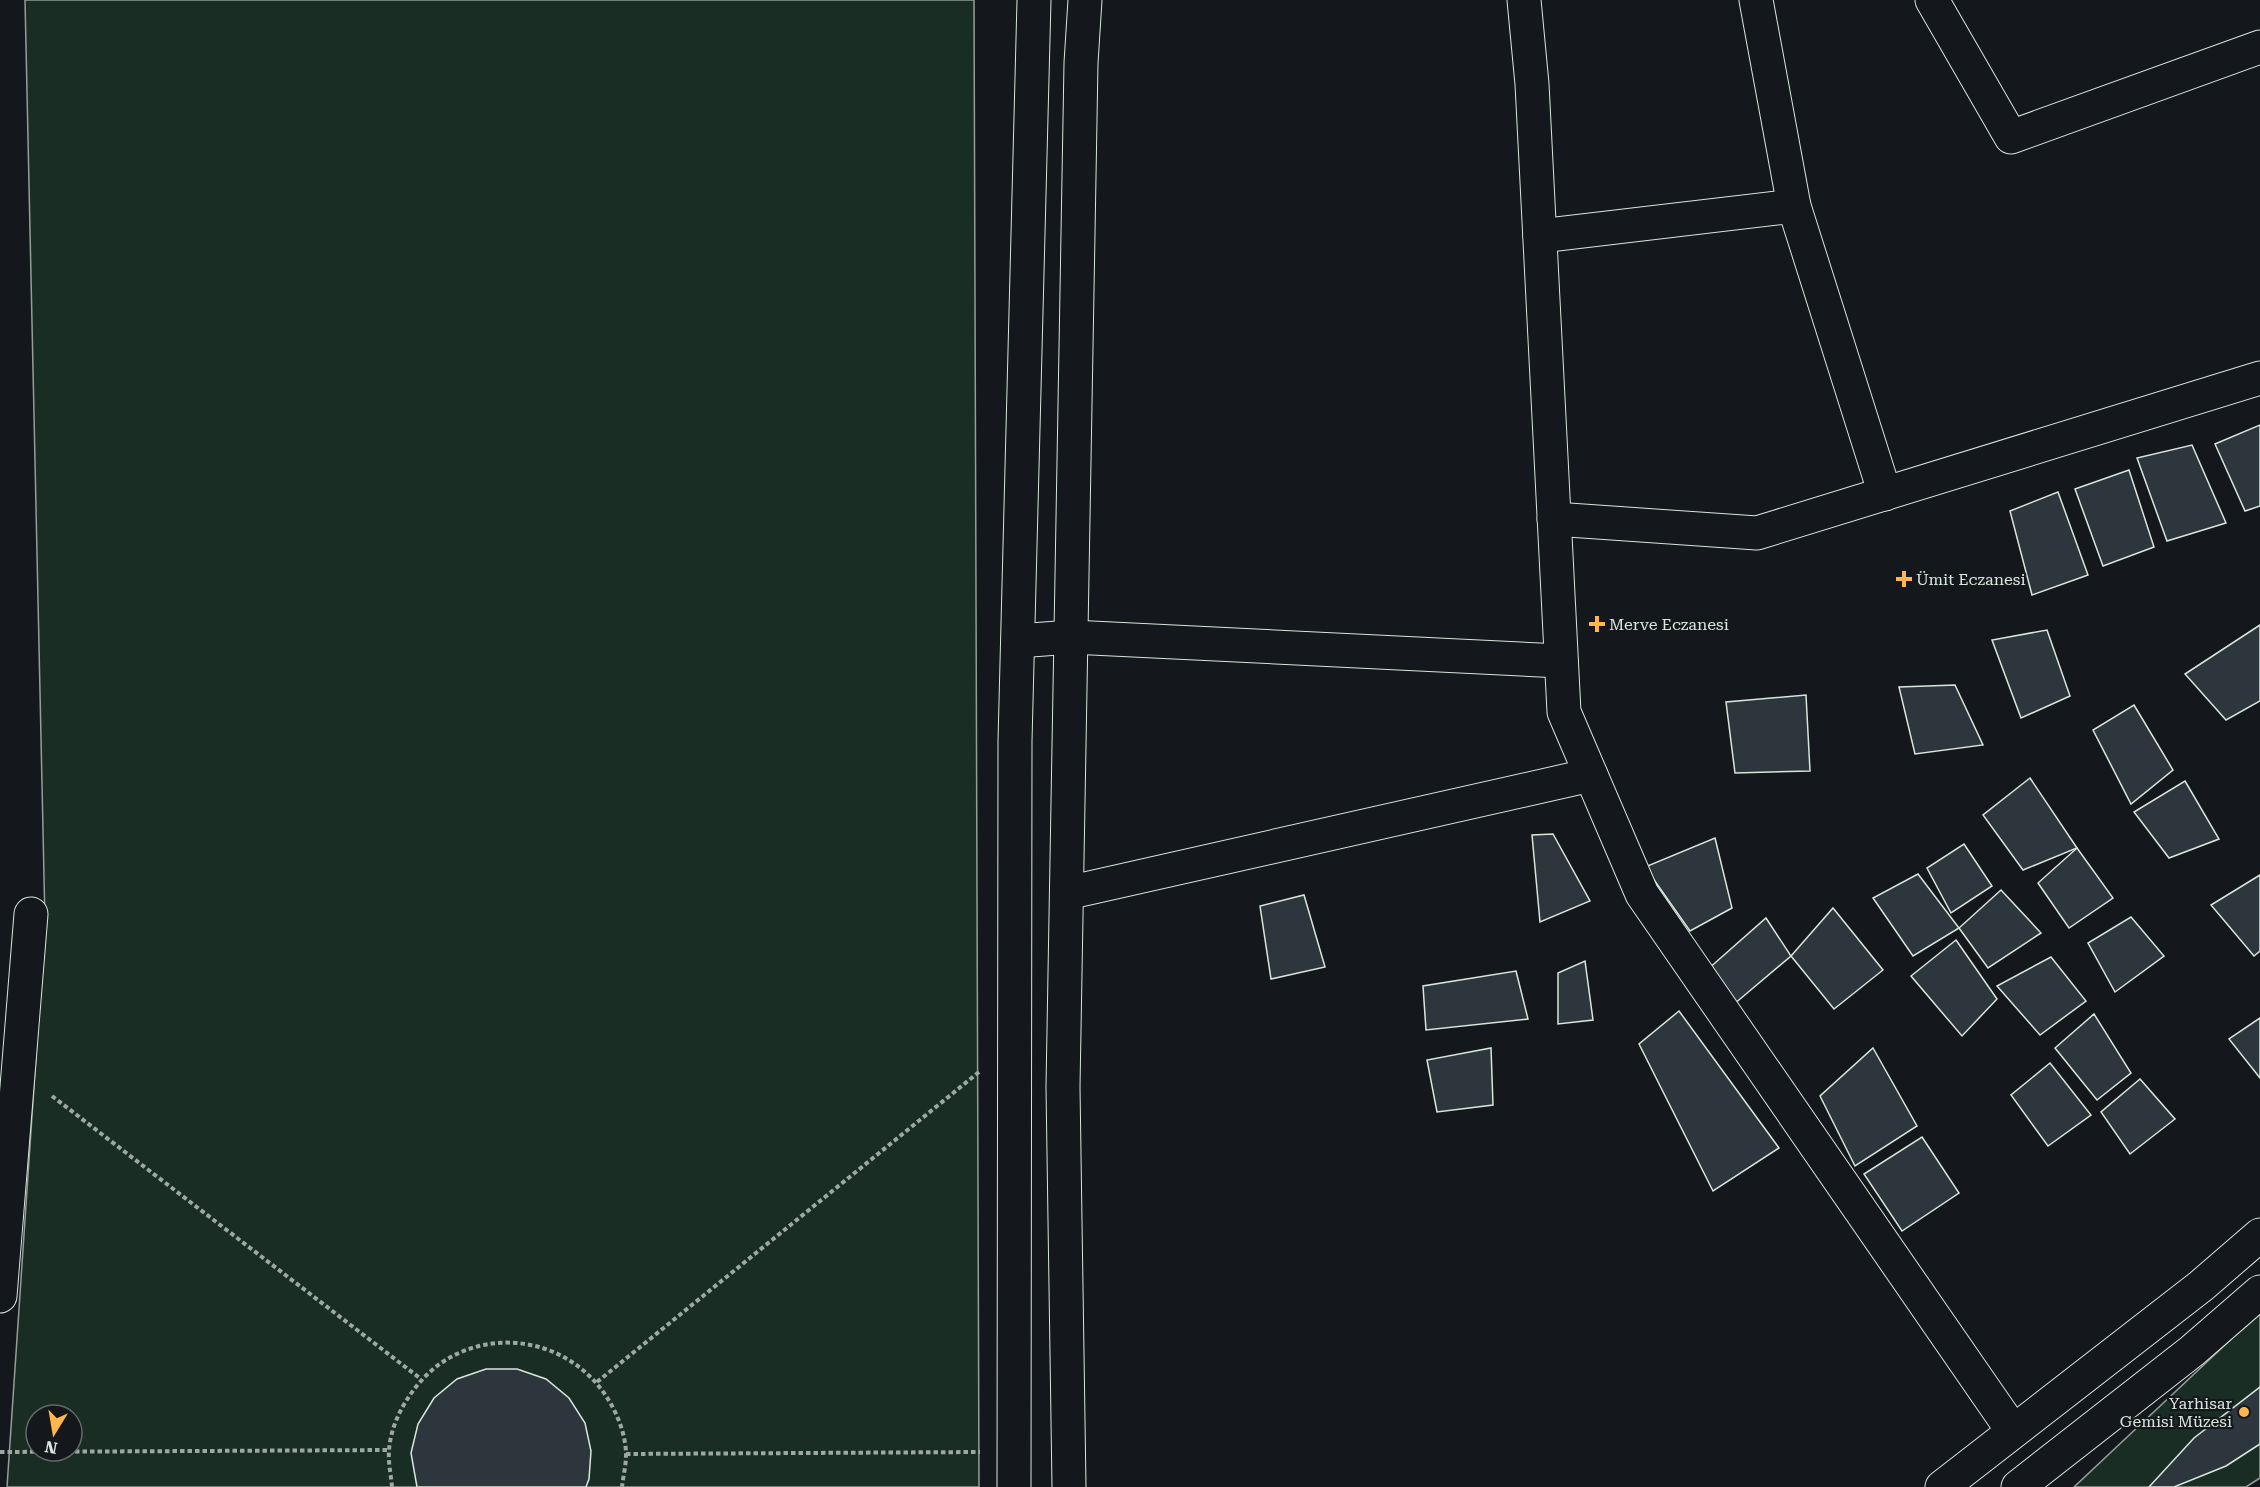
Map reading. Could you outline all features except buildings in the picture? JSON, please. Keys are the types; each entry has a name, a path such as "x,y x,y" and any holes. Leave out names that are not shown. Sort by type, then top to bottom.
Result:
{"street":[{"path":"1014,1487 1015,741 1034,0"},
{"path":"1068,1487 1064,1088 1081,75 1085,0"},
{"path":"1524,0 1532,84 1564,712 1642,894 2013,1431 2029,1478 2192,1351 2260,1292"},
{"path":"1756,0 1794,206 1885,494"},
{"path":"1932,0 2011,137 2260,47"},
{"path":"1540,236 1794,206"},
{"path":"1554,519 1756,533 2260,378"},
{"path":"1018,641 1071,637 1561,661"},
{"path":"1067,893 1591,776"},
{"path":"0,1296 31,914"},
{"path":"1942,1487 2201,1286 2260,1234"}],"path":[{"path":"597,1382 1015,1043"},
{"path":"18,1070 421,1379"},
{"path":"392,1487 389,1450 399,1412 421,1379 452,1355 489,1343 529,1343 566,1357 597,1382 618,1415 626,1454 622,1487"},
{"path":"0,1452 389,1450"},
{"path":"626,1454 1014,1452"}],"green space":[{"path":"25,0 974,0 979,1487 7,1487 45,923"},
{"path":"2260,1312 2260,1478 2246,1487 2074,1487"}],"place":[{"name":"Ümit Eczanesi","path":"1904,579"},
{"name":"Merve Eczanesi","path":"1597,624"},
{"name":"Yarhisar Gemisi Müzesi","path":"2244,1412"}]}
